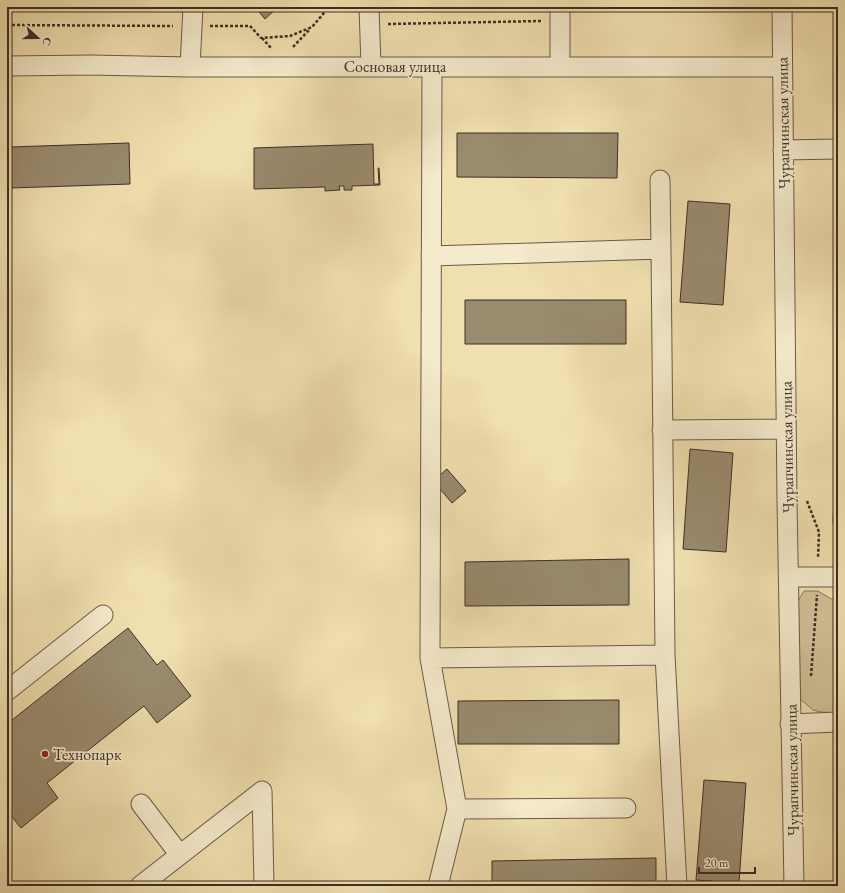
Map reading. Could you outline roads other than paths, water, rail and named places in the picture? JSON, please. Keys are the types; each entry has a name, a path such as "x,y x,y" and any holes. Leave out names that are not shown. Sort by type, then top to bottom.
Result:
{"street":[{"path":"190,67 193,7"},
{"name":"Чурапчинская улица","path":"782,7 790,724 794,886"},
{"path":"560,14 560,67"},
{"path":"369,16 371,66"},
{"name":"Сосновая улица","path":"7,66 782,67"},
{"path":"432,66 430,658 458,809 438,886"},
{"path":"783,150 838,149"},
{"path":"660,180 665,655 677,886"},
{"path":"431,256 661,249"},
{"path":"662,430 786,429"},
{"path":"789,577 838,577"},
{"path":"7,691 103,615"},
{"path":"430,658 665,655"},
{"path":"790,724 838,722"},
{"path":"140,886 262,791 264,886"},
{"path":"140,804 180,855"},
{"path":"458,809 626,808"}],"place":[{"name":"Технопарк","path":"45,754"}]}
